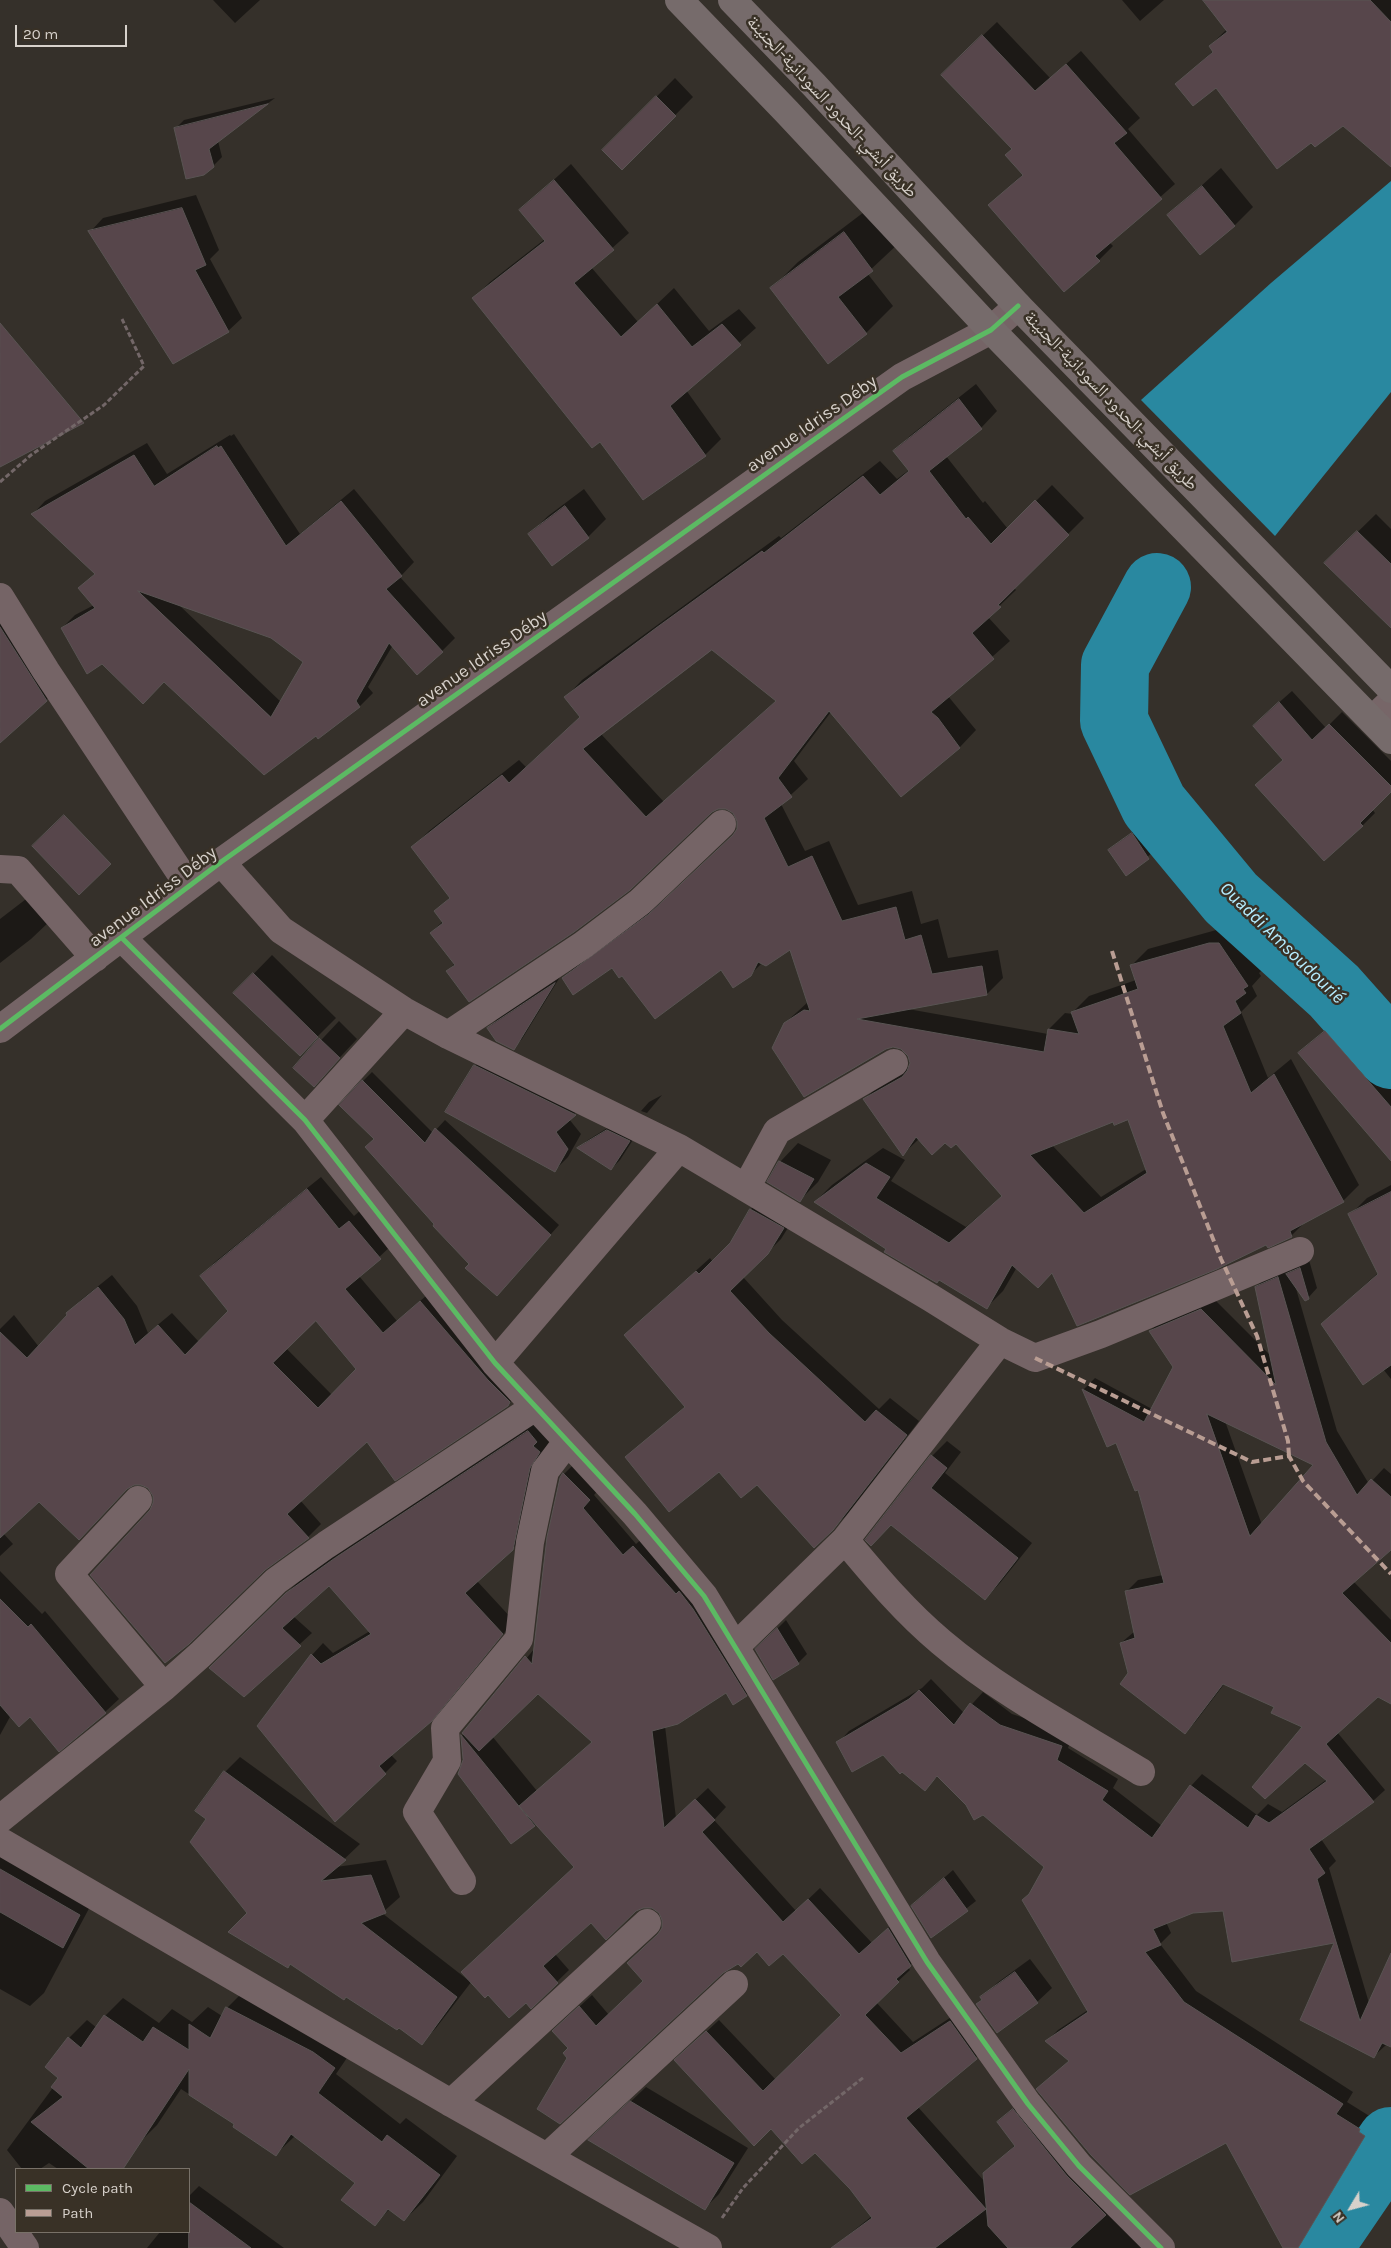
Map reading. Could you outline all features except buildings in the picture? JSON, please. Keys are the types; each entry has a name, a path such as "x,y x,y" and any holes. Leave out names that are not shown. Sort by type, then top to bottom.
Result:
{"highway":[{"path":"678,0 787,112 991,330 1381,711 1391,740"},
{"name":"طريق أبشي-الحدود السودانية-الجنينة","path":"732,0 814,85 1018,306 1391,689"},
{"path":"787,112 814,85"}],"street":[{"name":"avenue Idriss Déby","path":"0,1029 220,862 902,377 991,330 1018,306"},
{"path":"0,597 46,671 189,886"},
{"path":"448,1035 583,945 640,902 722,824"},
{"path":"220,862 282,930 404,1011 448,1035 679,1148 1000,1341 1035,1358 1101,1334 1300,1251"},
{"path":"6,863 95,958"},
{"path":"122,938 305,1120 495,1364 635,1514 704,1596 927,1962 1034,2111 1079,2166 1161,2248"},
{"path":"305,1120 404,1011"},
{"path":"746,1188 777,1131 894,1063"},
{"path":"495,1364 679,1148"},
{"path":"736,1646 845,1540 1000,1341"},
{"path":"0,1819 164,1687 200,1655 276,1581 326,1545 535,1407"},
{"path":"462,1881 417,1812 447,1762 445,1728 519,1639 530,1542 545,1471 567,1442"},
{"path":"138,1500 69,1574 164,1687"},
{"path":"845,1540 891,1596 942,1643 992,1680 1141,1772"},
{"path":"0,1841 451,2103 705,2246"},
{"path":"451,2103 647,1923"},
{"path":"547,2157 734,1984"},
{"path":"0,2212 25,2248"}],"path":[{"path":"0,482 31,455 104,406 144,366 122,319"},
{"path":"705,2246 743,2188 799,2128 864,2077"}],"water":[{"path":"1391,181 1391,392 1275,536 1141,400 1271,283"}],"waterway":[{"name":"Ouaddi Amsoudourié","path":"1157,587 1115,665 1114,721 1154,805 1231,898 1334,991 1391,1055"},
{"name":"Ouaddi Amsoudourié","path":"1318,2248 1391,2141"}],"marked path":[{"path":"1112,951 1163,1113 1221,1259 1257,1336 1288,1441 1289,1456"},
{"path":"1035,1358 1252,1462 1289,1456 1303,1481 1391,1574"}],"cycle path":[{"path":"0,1029 221,862 902,377 991,330 1018,306"},
{"path":"122,938 305,1120 495,1363 635,1514 704,1596 927,1962 1028,2104 1079,2166 1161,2248"}]}
